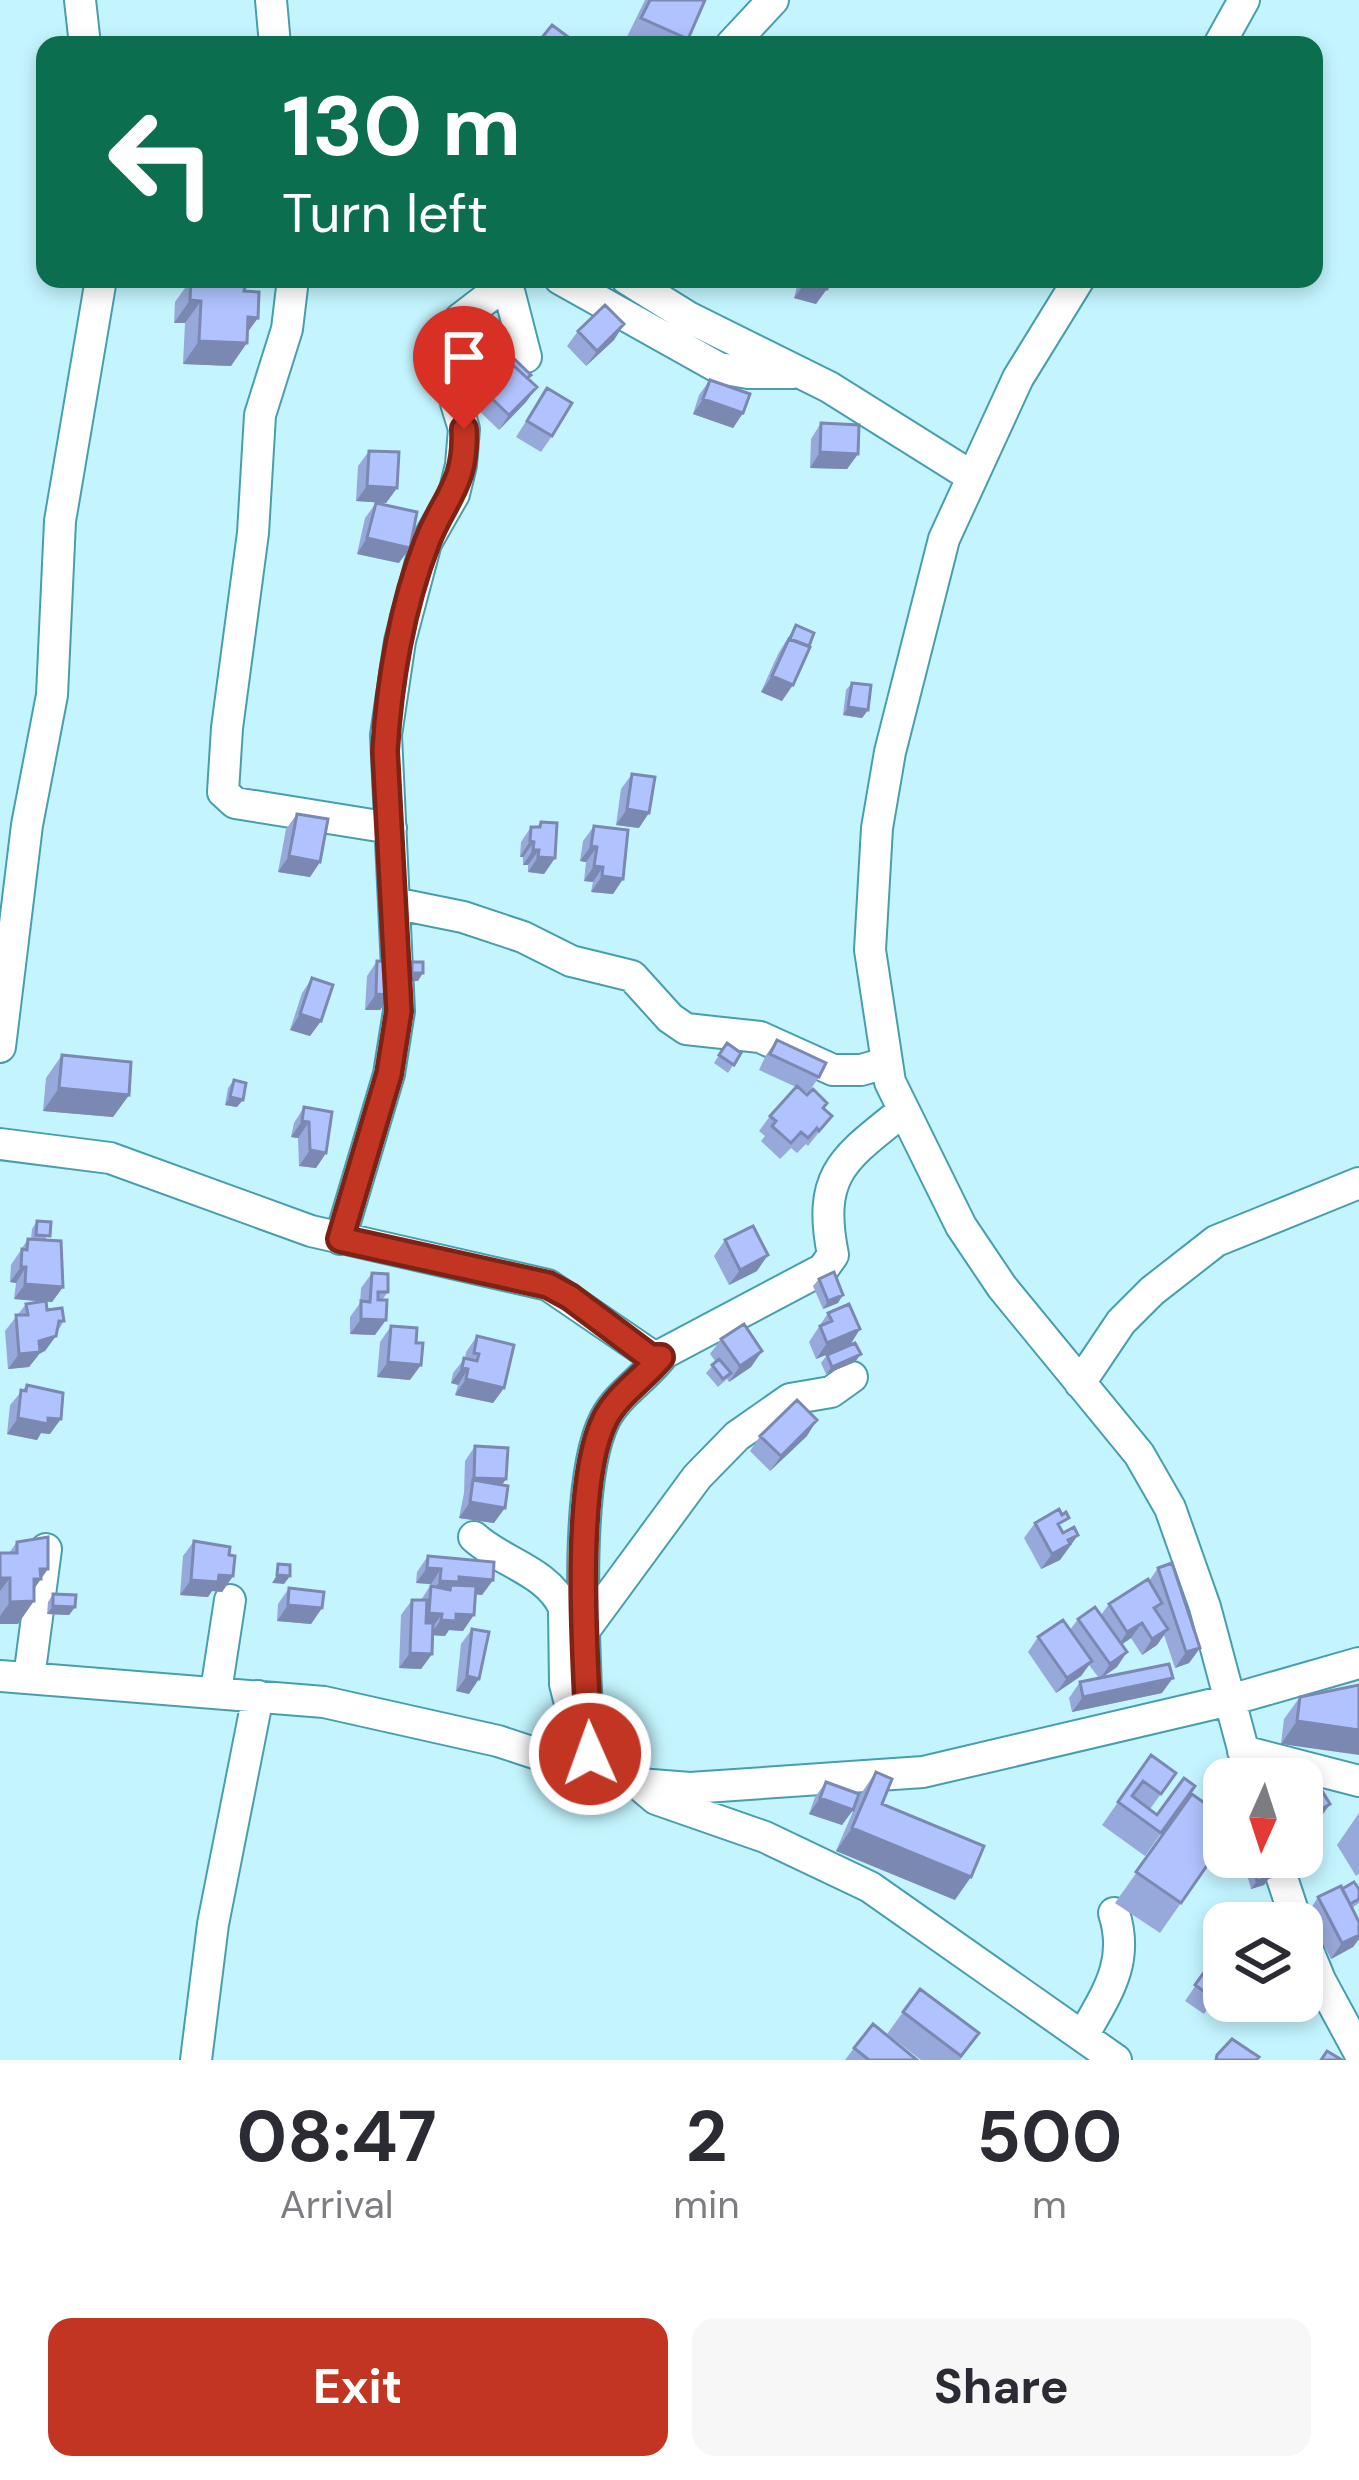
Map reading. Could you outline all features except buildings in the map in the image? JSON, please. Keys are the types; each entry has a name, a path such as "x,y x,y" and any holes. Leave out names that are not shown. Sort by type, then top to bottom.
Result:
{"street":[{"path":"80,0 84,36"},
{"path":"271,0 274,36"},
{"path":"739,36 773,0"},
{"path":"1224,36 1244,0"},
{"path":"0,1047 27,825 52,695 60,521 99,288"},
{"path":"292,288 287,329 260,415 253,533 223,792 235,803 391,828"},
{"path":"340,1239 394,1052 399,1011 385,751 400,641 426,543 454,494 464,441 456,403 463,366 458,325 466,313 500,288"},
{"path":"511,288 526,357"},
{"path":"576,288 719,368 748,374 799,373"},
{"path":"642,288 688,317 829,387 971,476"},
{"path":"1073,288 1018,377 944,539 890,752 877,828 870,950 886,1063 903,1111 961,1226 1002,1286 1139,1454 1170,1508 1199,1587 1245,1758"},
{"path":"394,903 463,917 523,937 571,961 632,976 686,1029 760,1037 833,1070 861,1070 886,1063"},
{"path":"595,1764 586,1628 588,1494 598,1433 607,1414 661,1357 823,1269 832,1255 825,1207 836,1177 859,1148 903,1111"},
{"path":"0,1144 110,1158 340,1239 548,1285 650,1357 661,1357"},
{"path":"1080,1383 1121,1322 1216,1241 1359,1184"},
{"path":"586,1628 697,1477 737,1436 790,1399 831,1392 852,1377"},
{"path":"474,1537 492,1553 548,1583 560,1597 565,1684 572,1718 595,1764"},
{"path":"46,1549 14,1677 216,1691 383,1712 595,1764 639,1784 656,1799 765,1838 870,1887 1116,2060"},
{"path":"216,1691 230,1600"},
{"path":"639,1784 740,1787 923,1772 1230,1700 1359,1663"},
{"path":"196,2060 213,1924 258,1696"},
{"path":"1323,1776 1359,1781"},
{"path":"1083,2036 1120,1964 1114,1913"},
{"path":"1323,1986 1359,2052"}],"route":[{"path":"464,429 454,494 426,543 413,590 388,717 385,751 399,1011 389,1074 340,1239 548,1285 650,1357 661,1357 607,1414 592,1461 585,1561 590,1754"}]}
